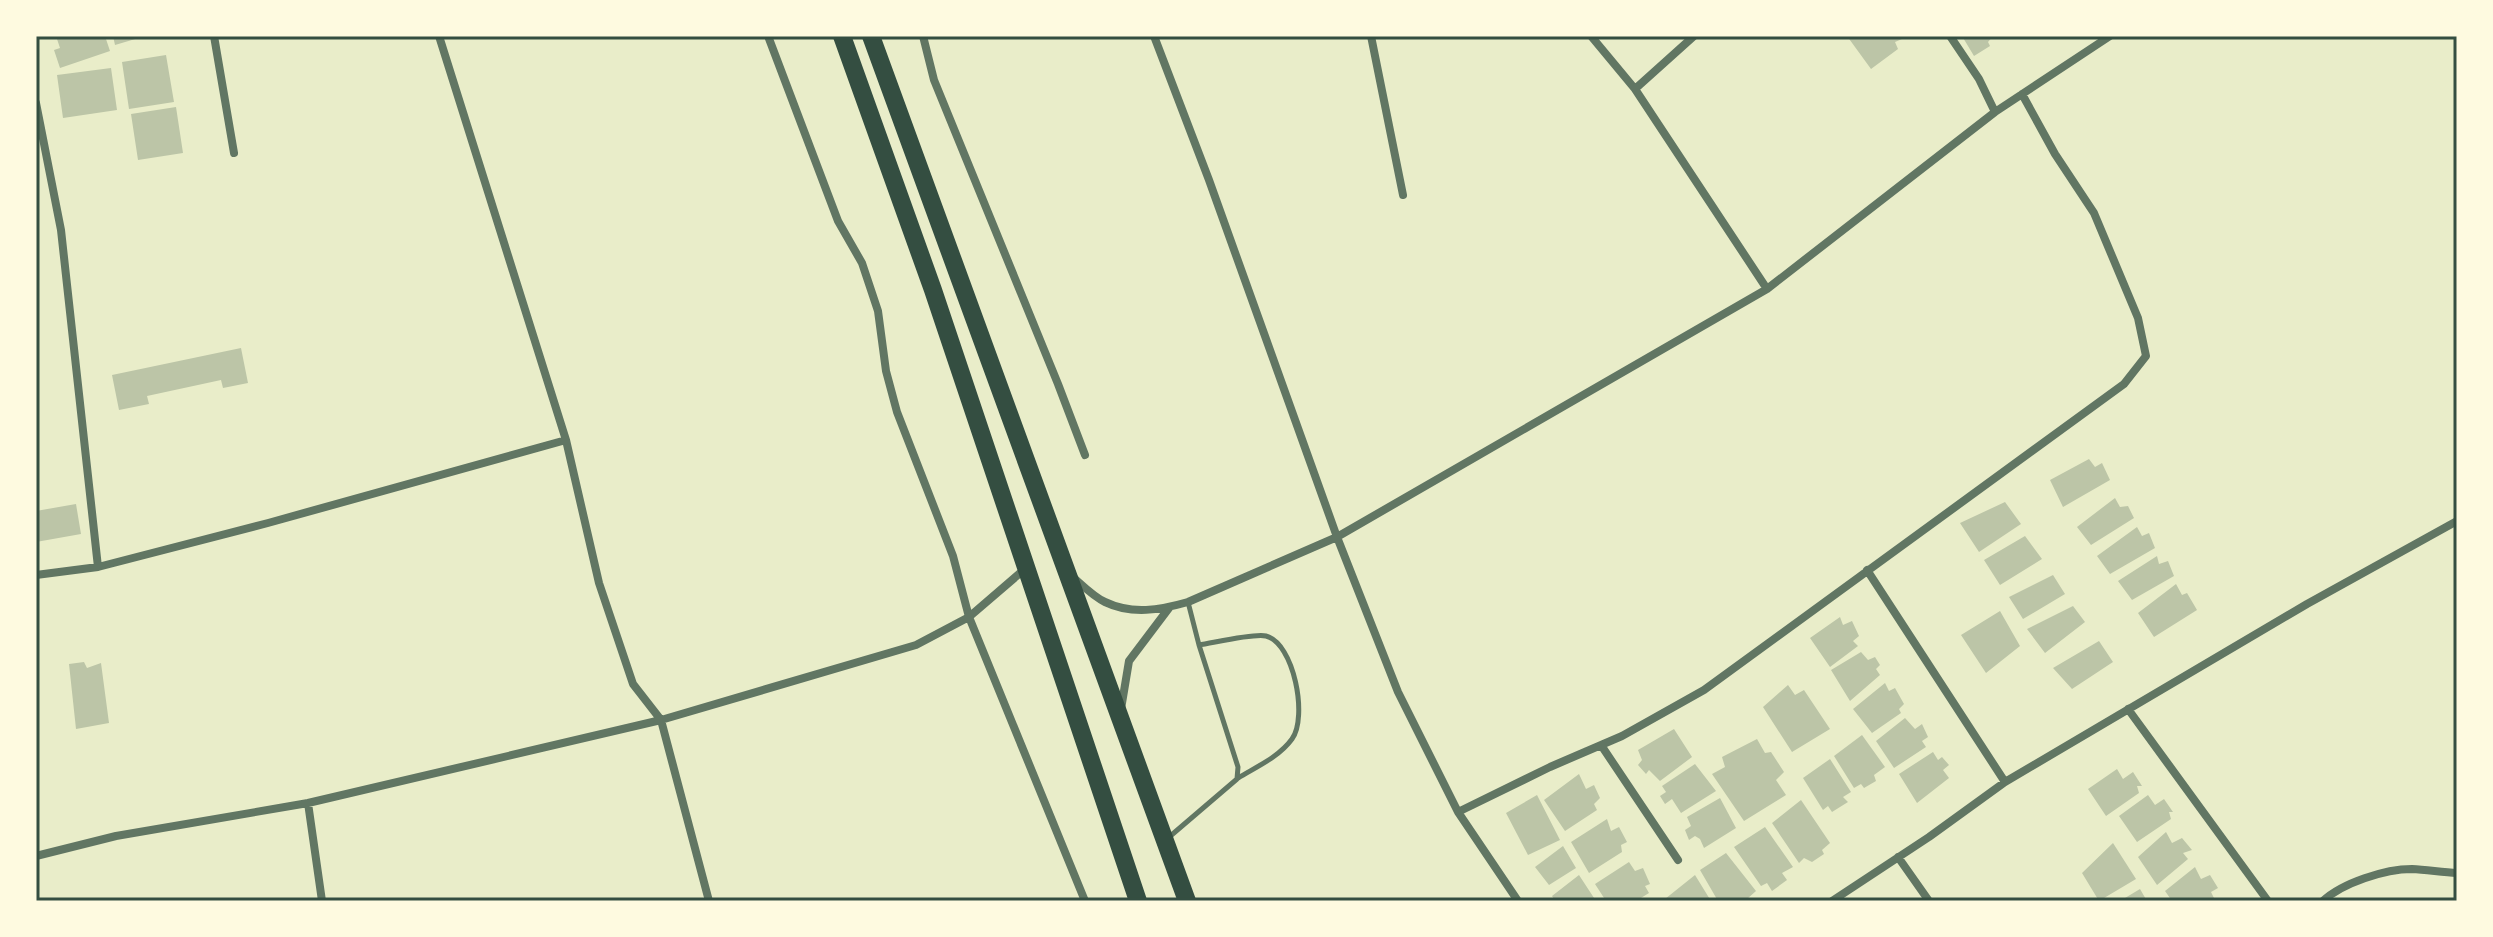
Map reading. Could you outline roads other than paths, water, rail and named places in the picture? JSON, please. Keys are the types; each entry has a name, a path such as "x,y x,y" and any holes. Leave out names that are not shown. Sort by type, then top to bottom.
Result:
{"highway":[{"path":"842,36 933,290 1138,901"},
{"path":"871,36 1187,901"}],"street":[{"path":"214,36 234,153"},
{"path":"439,36 566,440 599,583 633,684 661,720 709,901"},
{"path":"768,36 838,221 862,263 873,293 886,371 897,412 953,556 969,617 1085,901"},
{"path":"923,36 934,80 1085,455"},
{"path":"1154,36 1337,537 1398,692 1458,812 1518,901"},
{"path":"1371,36 1403,195"},
{"path":"1591,36 1635,89 1767,289"},
{"path":"1635,89 1694,36"},
{"path":"1950,36 1979,79 1995,112"},
{"path":"1068,573 1103,602 1132,611 1169,608 1337,537 1767,289 1995,112 2110,36"},
{"path":"1458,812 1601,745 1704,690 2124,384 2146,356 2138,318 2094,213 2055,154 2022,94"},
{"path":"36,103 61,230 98,567"},
{"path":"36,575 98,567 566,440"},
{"path":"1832,901 2005,782 2114,715 2457,521"},
{"path":"36,856 116,836 308,803 661,720 916,645 969,617 1027,567"},
{"path":"1867,570 2005,782"},
{"path":"1120,714 1129,661 1169,608"},
{"path":"2128,709 2268,901"},
{"path":"1601,745 1678,860"},
{"path":"308,803 322,901"},
{"path":"1898,857 1929,901"},
{"path":"2323,901 2331,893 2365,878 2409,869 2457,873"}],"lane":[{"path":"1188,602 1235,752 1237,779"},
{"path":"1165,841 1237,779 1282,751 1295,736 1299,696 1292,670 1278,642 1264,635 1199,645"}]}
